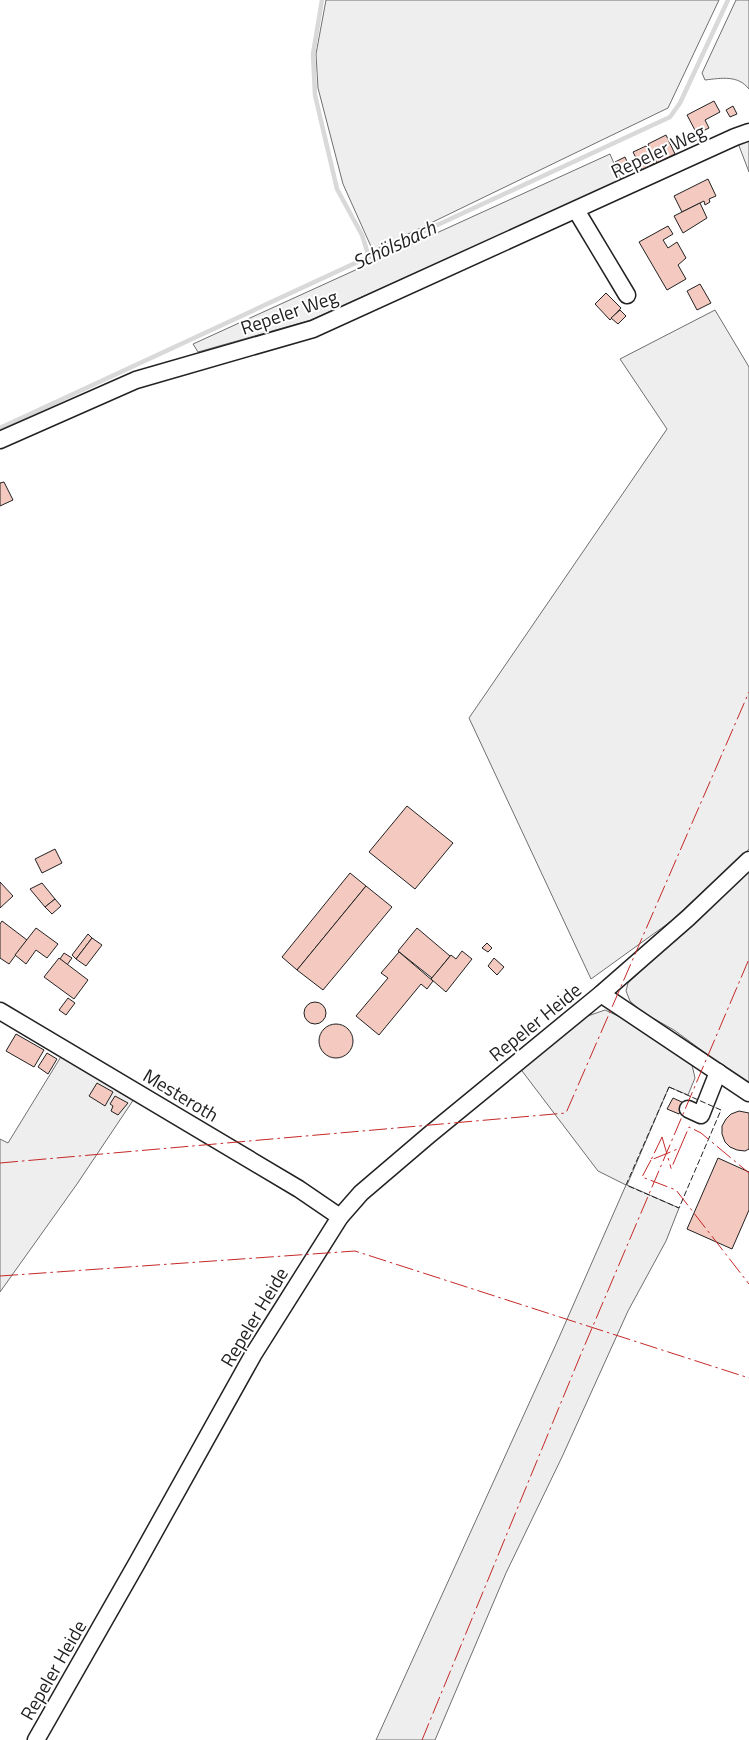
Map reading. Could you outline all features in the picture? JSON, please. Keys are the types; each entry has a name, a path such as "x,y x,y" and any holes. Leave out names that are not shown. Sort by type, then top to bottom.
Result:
{"street":[{"name":"Repeler Weg","path":"0,440 136,380 313,329 749,132"},
{"path":"576,210 627,295"},
{"name":"Repeler Heide","path":"36,1740 133,1572 253,1355 340,1217 362,1193 422,1141 601,994 688,918 749,860"},
{"name":"Repeler Heide","path":"601,994 749,1093"},
{"name":"Mesteroth","path":"0,1011 299,1189 340,1217"},
{"path":"688,1109 701,1115 718,1072"}],"shaded area":[{"path":"326,0 719,0 668,108 373,251 343,184 318,88 316,54"},
{"path":"736,0 749,0 749,89 735,79 705,80 702,73"},
{"path":"749,134 749,172 736,138"},
{"path":"610,154 621,180 311,320 198,352 193,344"},
{"path":"715,310 749,367 749,849 670,922 591,979 469,718 667,429 620,359"},
{"path":"749,870 749,1085 674,1030 642,1012 630,1001 626,991 628,983"},
{"path":"605,1010 640,1026 692,1065 695,1078 688,1095 669,1087 627,1185 679,1208 666,1241 628,1311 562,1457 506,1573 435,1740 376,1740 557,1342 626,1185 598,1171 519,1067 579,1019"},
{"path":"62,1055 134,1099 77,1184 0,1292 0,1139 8,1143"}],"building":[{"path":"714,101 720,112 705,120 709,128 697,134 687,115"},
{"path":"733,106 737,114 730,117 726,110"},
{"path":"666,135 675,154 657,163 648,144"},
{"path":"646,146 654,164 642,170 633,152"},
{"path":"625,157 628,164 618,169 615,162"},
{"path":"708,179 716,196 709,199 710,202 705,205 704,201 682,212 674,196"},
{"path":"700,203 707,218 683,233 674,216"},
{"path":"668,226 673,234 663,240 668,248 677,242 686,258 678,265 686,279 667,290 639,242"},
{"path":"700,284 711,303 697,310 687,291"},
{"path":"606,293 621,308 610,320 595,304"},
{"path":"620,310 626,316 618,324 611,318"},
{"path":"4,482 13,500 0,506 0,483"},
{"path":"407,806 453,843 415,889 369,852"},
{"path":"55,849 62,863 42,873 35,859"},
{"path":"350,873 366,886 297,970 282,957"},
{"path":"0,882 13,896 0,908"},
{"path":"42,883 55,899 45,907 30,889"},
{"path":"366,886 392,907 323,990 297,970"},
{"path":"55,899 61,906 52,914 45,907"},
{"path":"2,921 27,940 9,964 0,958 0,924"},
{"path":"36,928 58,944 47,958 36,950 26,964 15,955"},
{"path":"417,928 450,956 432,978 398,951"},
{"path":"88,934 92,938 76,959 72,955"},
{"path":"92,938 102,945 86,966 76,959"},
{"path":"487,943 492,948 488,952 482,948"},
{"path":"462,951 472,959 446,992 431,979 451,955 456,959"},
{"path":"399,952 433,981 427,989 421,984 379,1035 356,1016 388,978 381,973"},
{"path":"64,953 72,958 67,965 60,959"},
{"path":"59,958 88,980 74,999 44,977"},
{"path":"494,958 504,967 497,975 488,966"},
{"path":"68,998 75,1003 66,1015 59,1010"},
{"path":"315,1002 323,1005 326,1013 323,1021 315,1024 307,1021 304,1013 307,1005"},
{"path":"336,1024 343,1025 348,1029 352,1034 352,1048 348,1053 343,1057 336,1058 329,1057 324,1053 320,1048 319,1041 320,1034 324,1029 329,1025"},
{"path":"16,1034 44,1050 34,1067 6,1051"},
{"path":"47,1053 57,1059 48,1074 38,1067"},
{"path":"97,1083 113,1092 105,1106 89,1096"},
{"path":"115,1096 128,1103 118,1115 111,1111 113,1106 110,1104"},
{"path":"673,1098 684,1103 679,1114 667,1109"},
{"path":"739,1111 749,1113 749,1149 745,1151 730,1147 725,1142 722,1134 722,1126 726,1119 731,1114"},
{"path":"718,1158 749,1172 749,1210 732,1249 687,1229"}],"waterway":[{"path":"322,0 313,54 315,95 337,189 362,235 369,257"},
{"name":"Schölsbach","path":"0,428 670,117 680,103 728,0"}],"fence":[{"path":"669,1087 721,1110 679,1208 626,1185 669,1087"}],"power":[{"path":"0,1163 566,1113 749,692"},
{"path":"422,1740 581,1354 749,959"},
{"path":"680,1148 689,1127 701,1133 749,1173"},
{"path":"662,1137 651,1160 680,1148 671,1169"},
{"path":"662,1137 671,1168"},
{"path":"651,1160 642,1177 676,1190 749,1284"},
{"path":"0,1276 355,1251 749,1378"}]}
